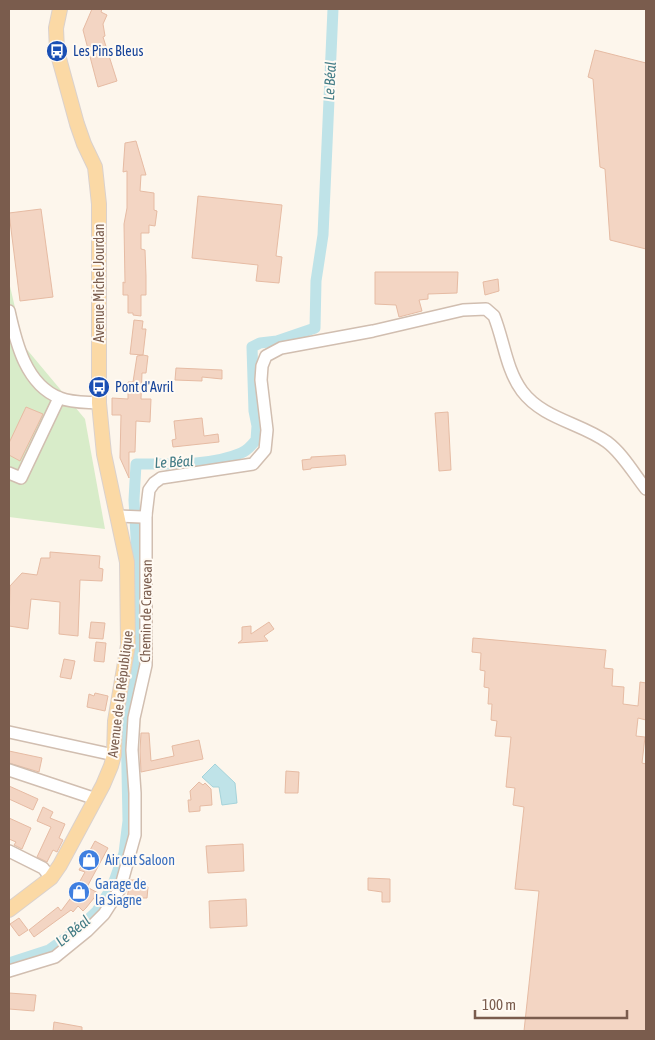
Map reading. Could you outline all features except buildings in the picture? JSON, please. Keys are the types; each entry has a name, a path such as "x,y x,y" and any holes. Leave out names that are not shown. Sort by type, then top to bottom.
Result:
{"main road":[{"name":"Avenue Michel Jourdan","path":"60,9 56,28 57,51 77,124 95,167 98,185 99,402 104,454 124,516 127,562"},
{"name":"Avenue de la République","path":"9,910 50,878 60,865 96,799 111,766 114,755 115,721 128,645 127,562"}],"street":[{"name":"Chemin de Cravesan","path":"9,972 55,957 104,914 120,890 135,834 136,793 132,750 134,718 146,665 144,516 149,490 160,478 253,464 265,450 267,430 261,380 262,366 266,356 282,348 463,310 482,308 490,311 494,316 514,378 524,394 540,407 562,420 607,442 618,452 646,490"},
{"path":"9,311 17,345 30,373 45,389 59,398 71,401 99,402"},
{"path":"9,473 21,478 59,398"},
{"path":"124,516 144,516"},
{"path":"9,732 114,755"},
{"path":"9,770 96,799"},
{"path":"9,851 43,868 50,878"}],"green space":[{"path":"9,282 24,346 85,419 105,529 9,517"}],"water":[{"path":"215,764 235,783 237,803 222,805 219,787 213,787 202,777"}],"waterway":[{"name":"Le Béal","path":"9,963 49,950 77,930 97,911 112,887 124,853 128,821 126,720 139,654 139,593 134,500 136,464 203,462 229,457 247,449 256,440 257,426 254,411 252,347 260,343 277,341 315,328 316,281 323,235 333,9"}],"place":[{"name":"Les Pins Bleus","path":"57,51"},
{"name":"Pont d'Avril","path":"99,387"},
{"name":"Air cut Saloon","path":"89,860"},
{"name":"Garage de la Siagne","path":"79,892"}]}
